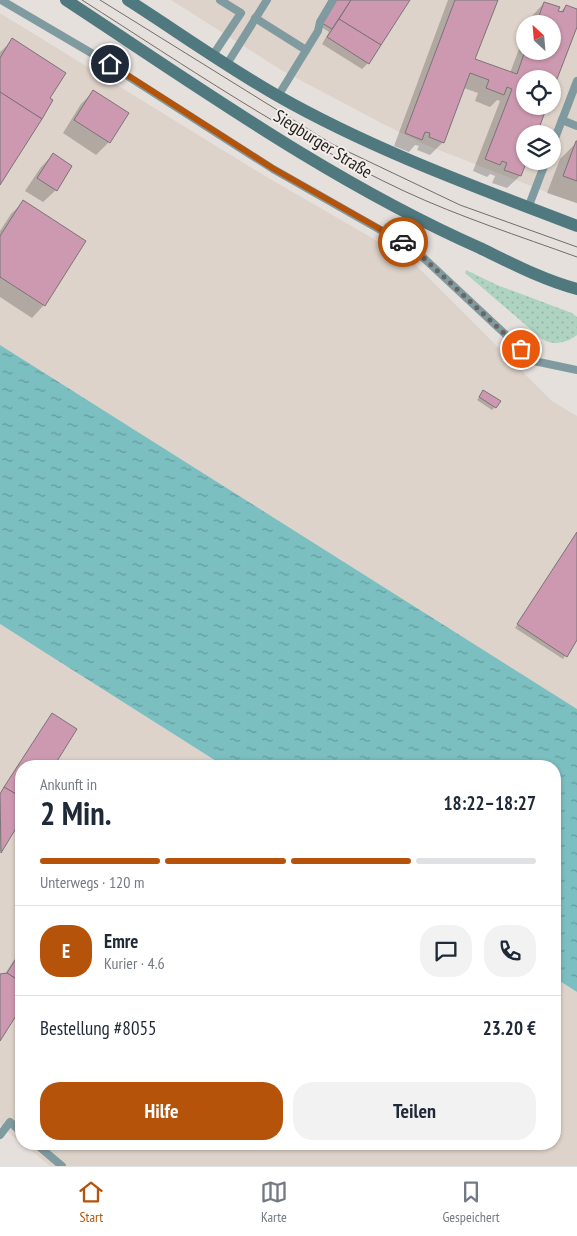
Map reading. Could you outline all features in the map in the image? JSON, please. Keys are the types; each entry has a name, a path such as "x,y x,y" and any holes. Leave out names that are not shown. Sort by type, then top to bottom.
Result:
{"main road":[{"name":"Siegburger Straße","path":"66,0 332,174 426,225 547,279 577,289"},
{"name":"Siegburger Straße","path":"128,0 278,96 375,144 528,208 577,226"}],"lane":[{"path":"0,0 93,54 274,169 414,249 534,361 577,370"},
{"path":"213,55 241,13 220,0"},
{"path":"227,64 267,0"},
{"path":"278,96 333,0"},
{"path":"255,18 306,50"},
{"path":"560,125 577,82"},
{"path":"562,120 577,126"},
{"path":"528,208 543,170"},
{"path":"0,1134 10,1122 15,1127"},
{"path":"43,1150 62,1166"}],"shaded area":[{"path":"171,0 577,0 577,204 426,145 281,70"},
{"path":"0,13 265,176 412,261 552,401 577,416 577,709 0,345"},
{"path":"0,624 215,760 15,760 15,1138 0,1125"},
{"path":"561,982 577,992 577,1166 50,1166 30,1150 561,1150"}],"green space":[{"path":"466,270 497,285 572,313 577,317 577,335 560,343 542,339 465,273"}],"water":[{"path":"0,345 577,709 577,992 561,982 561,760 215,760 0,624"}],"building":[{"path":"336,0 351,0 332,29 322,23"},
{"path":"351,0 410,0 381,45 339,19"},
{"path":"455,0 498,0 475,59 516,74 516,115 544,115 540,125 516,125 516,170 523,170 521,176 504,170 507,163 502,161 500,165 485,159 512,89 507,87 504,95 486,88 489,80 470,73 444,143 429,137 430,133 425,132 422,140 405,133"},
{"path":"544,2 560,7 558,11 563,12 566,5 577,9 577,27 560,70 518,70 522,60 561,60 561,15 539,15"},
{"path":"339,19 381,45 369,64 327,37"},
{"path":"12,38 66,73 50,98 53,100 42,119 0,92 0,58"},
{"path":"93,90 129,113 110,143 74,120"},
{"path":"0,92 42,119 0,185"},
{"path":"577,141 577,181 563,176"},
{"path":"53,153 72,166 57,191 37,178"},
{"path":"23,200 86,241 45,306 0,277 0,236"},
{"path":"483,390 501,401 496,408 479,397"},
{"path":"577,532 577,640 567,657 517,624"},
{"path":"52,713 77,729 58,760 22,760"},
{"path":"15,770 15,793 4,787"},
{"path":"4,787 15,793 15,830 1,853 0,794"},
{"path":"15,960 15,978 7,973"},
{"path":"7,973 15,978 15,1017 0,1041 0,974"}],"tram line":[{"path":"82,0 240,101 362,170 446,209 577,257"},
{"path":"100,0 332,144 460,205 577,247"}],"way so far":[{"path":"403,242 414,249 521,349"}],"route":[{"path":"110,64 274,169 403,242"}]}
